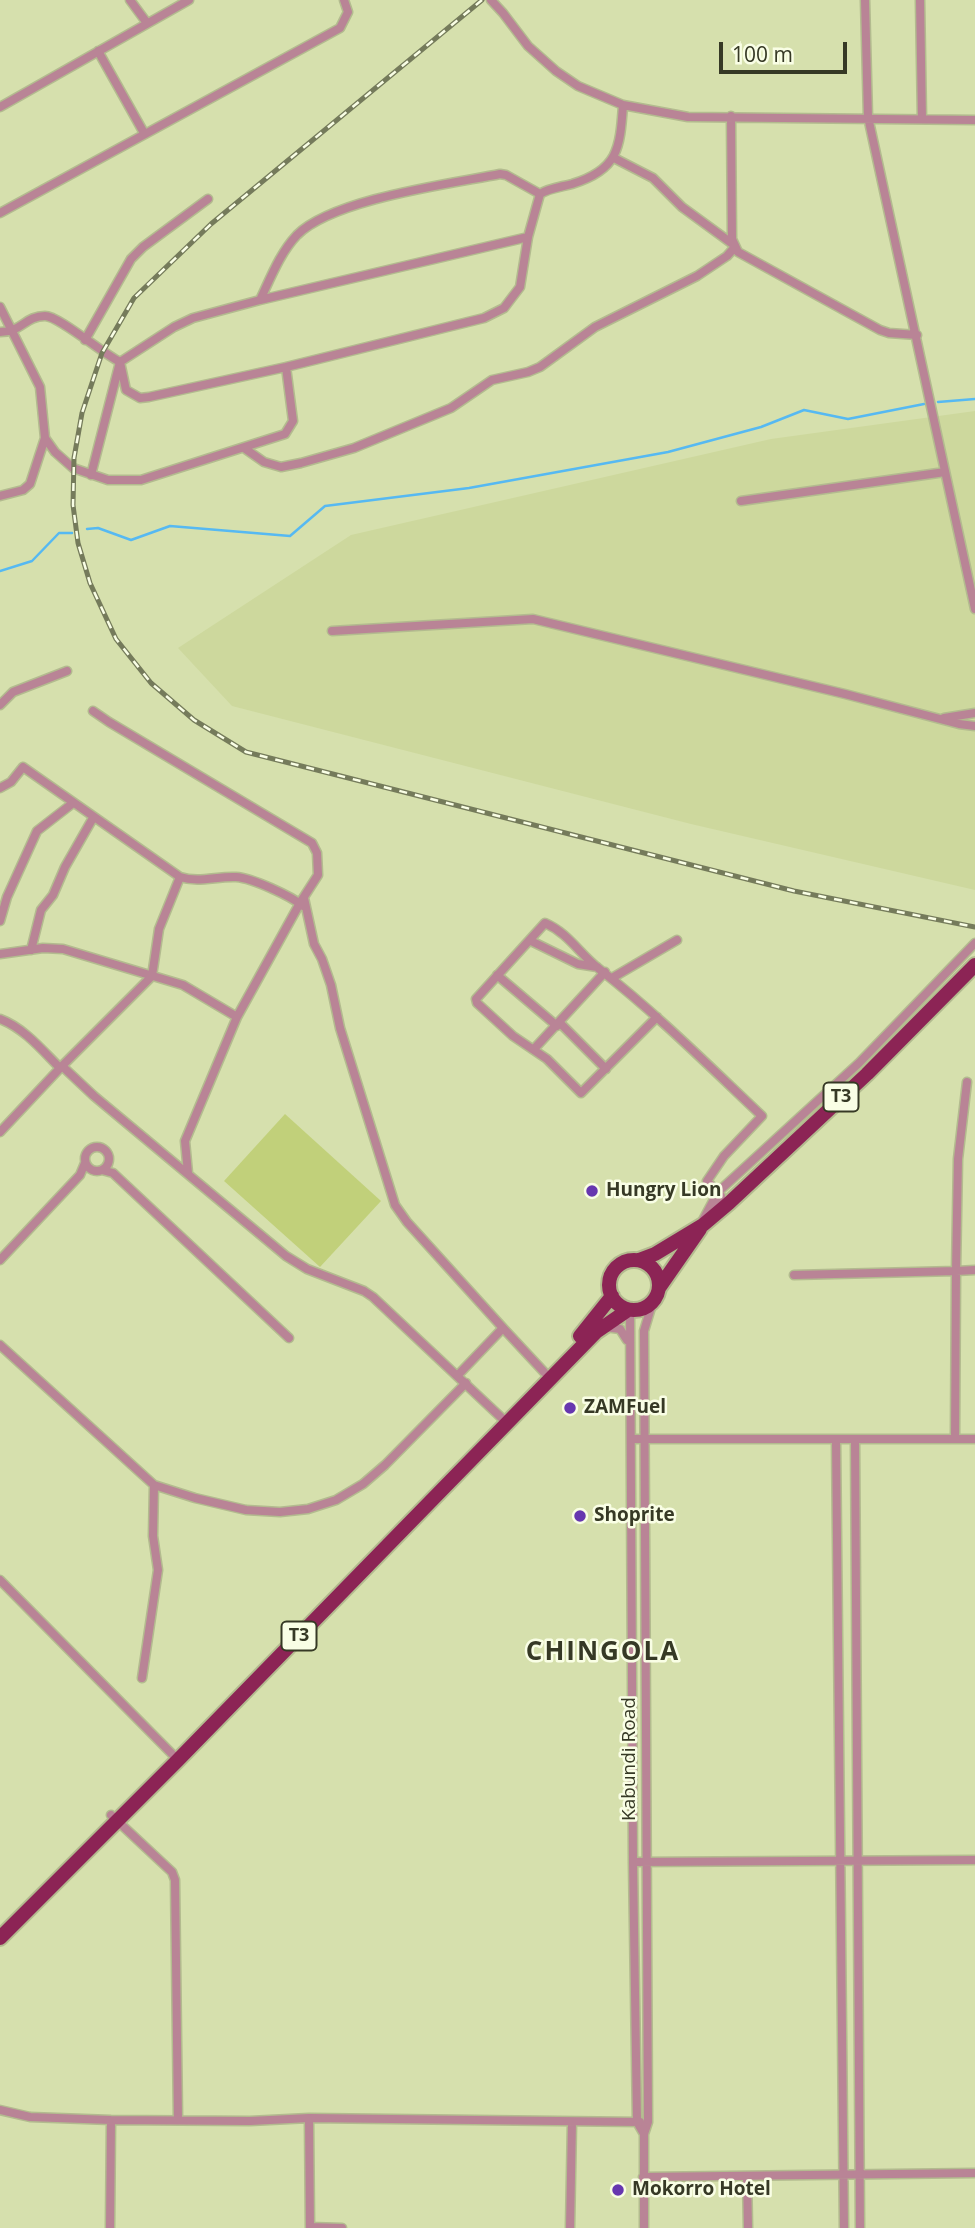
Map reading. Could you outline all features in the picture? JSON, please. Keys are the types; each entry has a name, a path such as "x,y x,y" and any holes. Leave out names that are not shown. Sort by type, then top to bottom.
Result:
{"highway":[{"name":"T3","path":"503,1420 544,1372 589,1326 612,1296 609,1288 612,1273 623,1263 655,1254 701,1227 867,1074 975,965"},
{"name":"T3","path":"0,1938 503,1420 603,1327 629,1310 645,1308 701,1227"},
{"path":"639,1260 654,1270 656,1295"},
{"path":"612,1296 618,1304 629,1310"},
{"name":"T3","path":"0,1926 114,1818"}],"street":[{"path":"130,0 147,23"},
{"path":"0,107 189,0"},
{"path":"0,213 340,28 348,12 344,0"},
{"path":"491,0 528,46 556,71 578,86 623,105 688,117 975,120"},
{"path":"865,0 868,117 975,609"},
{"path":"919,0 922,119"},
{"path":"98,51 144,133"},
{"path":"260,300 288,246 311,224 330,215 380,199 500,174 540,194 595,176 614,158 621,136 623,105"},
{"path":"244,448 264,462 281,467 354,448 451,408 492,380 540,367 595,327 697,276 727,256 734,246 730,182 732,116"},
{"path":"614,158 653,178 682,207 734,246 746,259 880,330 916,335"},
{"path":"120,362 126,390 140,398 466,324 494,313 513,299 520,287 528,237 540,194"},
{"path":"85,340 131,259 208,199"},
{"path":"91,475 120,362 174,327 192,318 260,300 528,237"},
{"path":"0,307 40,387 45,438 30,484 23,490 0,496"},
{"path":"0,331 14,332 30,319 46,316 58,320 102,354 120,362"},
{"path":"45,438 55,452 73,468 123,482 141,480 285,434 293,421 286,367"},
{"path":"741,501 946,472"},
{"path":"332,631 533,620 975,726"},
{"path":"0,705 13,692 67,671"},
{"path":"964,715 975,708"},
{"path":"93,710 312,843 317,853 320,868 315,883 237,1017 186,1141 188,1173"},
{"path":"941,718 975,713"},
{"path":"0,788 11,782 23,767 180,877 198,881 226,877 244,879 304,903"},
{"path":"0,921 7,897 37,831 73,803"},
{"path":"31,950 41,910 53,895 65,867 93,818"},
{"path":"0,1132 152,976 159,929 180,877"},
{"path":"304,903 314,944 331,985 340,1028 395,1205 407,1222 544,1372"},
{"path":"657,1017 581,1093 534,1049 513,1036 477,1003 478,995 531,941 542,925 548,924 570,940 597,967 657,1017 762,1116 724,1156 707,1181 721,1196 717,1213"},
{"path":"534,1049 608,975 677,940"},
{"path":"531,941 578,964 597,967"},
{"path":"701,1227 718,1192 859,1063 975,943"},
{"path":"0,954 54,947 63,949 183,985 237,1017"},
{"path":"497,975 516,993 558,1024 606,1069"},
{"path":"0,1019 32,1040 94,1096 286,1256 307,1269 373,1297 503,1420"},
{"path":"955,1438 958,1159 967,1082"},
{"path":"0,1259 80,1175 86,1153 93,1147 104,1149 113,1173 289,1338"},
{"path":"80,1175 98,1170 109,1160"},
{"path":"85,1163 98,1170 113,1173"},
{"path":"794,1275 975,1270"},
{"name":"Kabundi Road","path":"643,2228 644,2134 649,2122 644,1331 656,1295"},
{"name":"Kabundi Road","path":"629,1310 633,1861 638,2122 644,2134"},
{"path":"603,1327 620,1329 628,1342"},
{"path":"458,1375 503,1328"},
{"path":"0,1345 154,1485 246,1510 299,1510 336,1500 363,1484 385,1465 466,1383"},
{"path":"631,1439 975,1438"},
{"path":"855,1439 860,2228"},
{"path":"836,1440 844,2228"},
{"path":"142,1678 158,1570 153,1536 154,1485"},
{"path":"837,1578 856,1578"},
{"path":"0,1580 175,1757"},
{"path":"839,1724 857,1723"},
{"path":"632,1726 646,1725"},
{"path":"114,1818 172,1872 175,1880 178,2120"},
{"path":"633,1861 975,1860"},
{"path":"842,2015 859,2015"},
{"path":"0,2110 30,2117 111,2120 250,2121 309,2118 649,2122"},
{"path":"309,2118 310,2228 342,2228"},
{"path":"110,2228 111,2120"},
{"path":"570,2228 572,2122"},
{"path":"643,2177 975,2173"},
{"path":"747,2176 748,2228"}],"shaded area":[{"path":"975,411 975,890 691,824 232,706 178,648 351,535 771,439"},
{"path":"285,1114 381,1201 320,1267 224,1181"}],"waterway":[{"path":"938,402 975,399"},
{"path":"87,529 98,528 131,540 170,526 290,536 325,506 469,488 668,452 761,427 804,410 848,419 924,404"},
{"path":"0,571 32,561 59,533 72,533"}],"railway":[{"path":"482,0 211,224 134,298 102,353 82,413 74,458 73,505 78,543 90,583 116,639 151,683 194,720 246,752 794,891 975,927"}],"place":[{"name":"Hungry Lion","path":"592,1191"},
{"name":"ZAMFuel","path":"570,1408"},
{"name":"Shoprite","path":"580,1516"},
{"name":"Mokorro Hotel","path":"618,2190"}],"district":[{"name":"CHINGOLA","path":"603,1653"}]}
